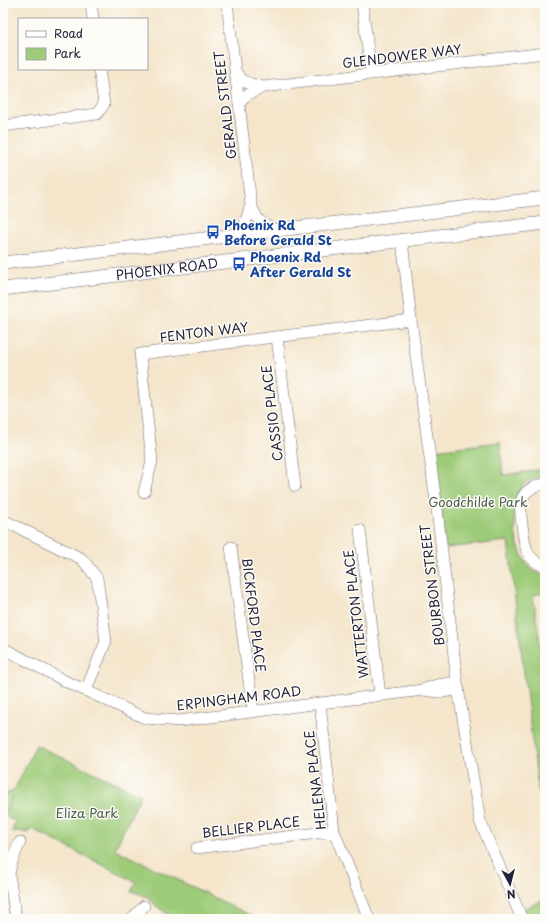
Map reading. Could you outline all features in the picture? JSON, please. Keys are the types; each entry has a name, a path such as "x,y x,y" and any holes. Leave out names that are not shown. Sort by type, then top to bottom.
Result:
{"main road":[{"name":"PHOENIX ROAD","path":"3,263 545,198"},
{"name":"PHOENIX ROAD","path":"3,289 545,222"}],"street":[{"path":"90,3 93,18"},
{"name":"GERALD STREET","path":"226,3 251,204 260,222 275,230"},
{"path":"362,3 370,74"},
{"name":"GLENDOWER WAY","path":"235,70 240,79 249,84 263,87 545,53"},
{"path":"3,126 97,114 104,104 99,70"},
{"name":"GLENDOWER WAY","path":"239,104 246,96 263,87"},
{"name":"GERALD STREET","path":"233,235 245,224 251,204"},
{"name":"BOURBON STREET","path":"402,240 411,320 437,509 458,686 480,821 522,919"},
{"name":"FENTON WAY","path":"144,492 152,461 140,354 411,320"},
{"name":"CASSIO PLACE","path":"277,337 295,486"},
{"path":"545,484 529,489 521,501 521,522 527,551 537,563 545,566"},
{"path":"3,520 82,559 97,578 106,641 86,690"},
{"name":"WATTERTON PLACE","path":"360,530 380,695"},
{"name":"BICKFORD PLACE","path":"231,547 253,712"},
{"name":"ERPINGHAM ROAD","path":"3,648 145,718 179,721 423,690 437,685 458,686"},
{"name":"HELENA PLACE","path":"320,703 334,831 369,919"},
{"name":"BELLIER PLACE","path":"197,848 334,831"},
{"path":"18,919 15,913 9,874 12,860 20,842"},
{"path":"132,919 144,906"}],"green space":[{"name":"Goodchilde Park","path":"500,442 503,475 545,469 545,476 530,480 522,488 516,500 514,516 515,532 519,548 525,562 534,571 545,575 545,593 533,595 543,664 545,664 545,804 538,789 508,541 446,548 435,450"},
{"name":"Eliza Park","path":"36,745 141,795 115,849 258,919 178,919 177,917 170,916 156,906 148,897 131,891 136,882 32,829 28,833 19,831 12,832 15,821 4,816 13,796 3,816 3,792 9,793 15,789"},
{"path":"545,899 545,919 502,919"}],"place":[{"name":"Phoenix Rd Before Gerald St","path":"213,232"},
{"name":"Phoenix Rd After Gerald St","path":"239,264"}]}
